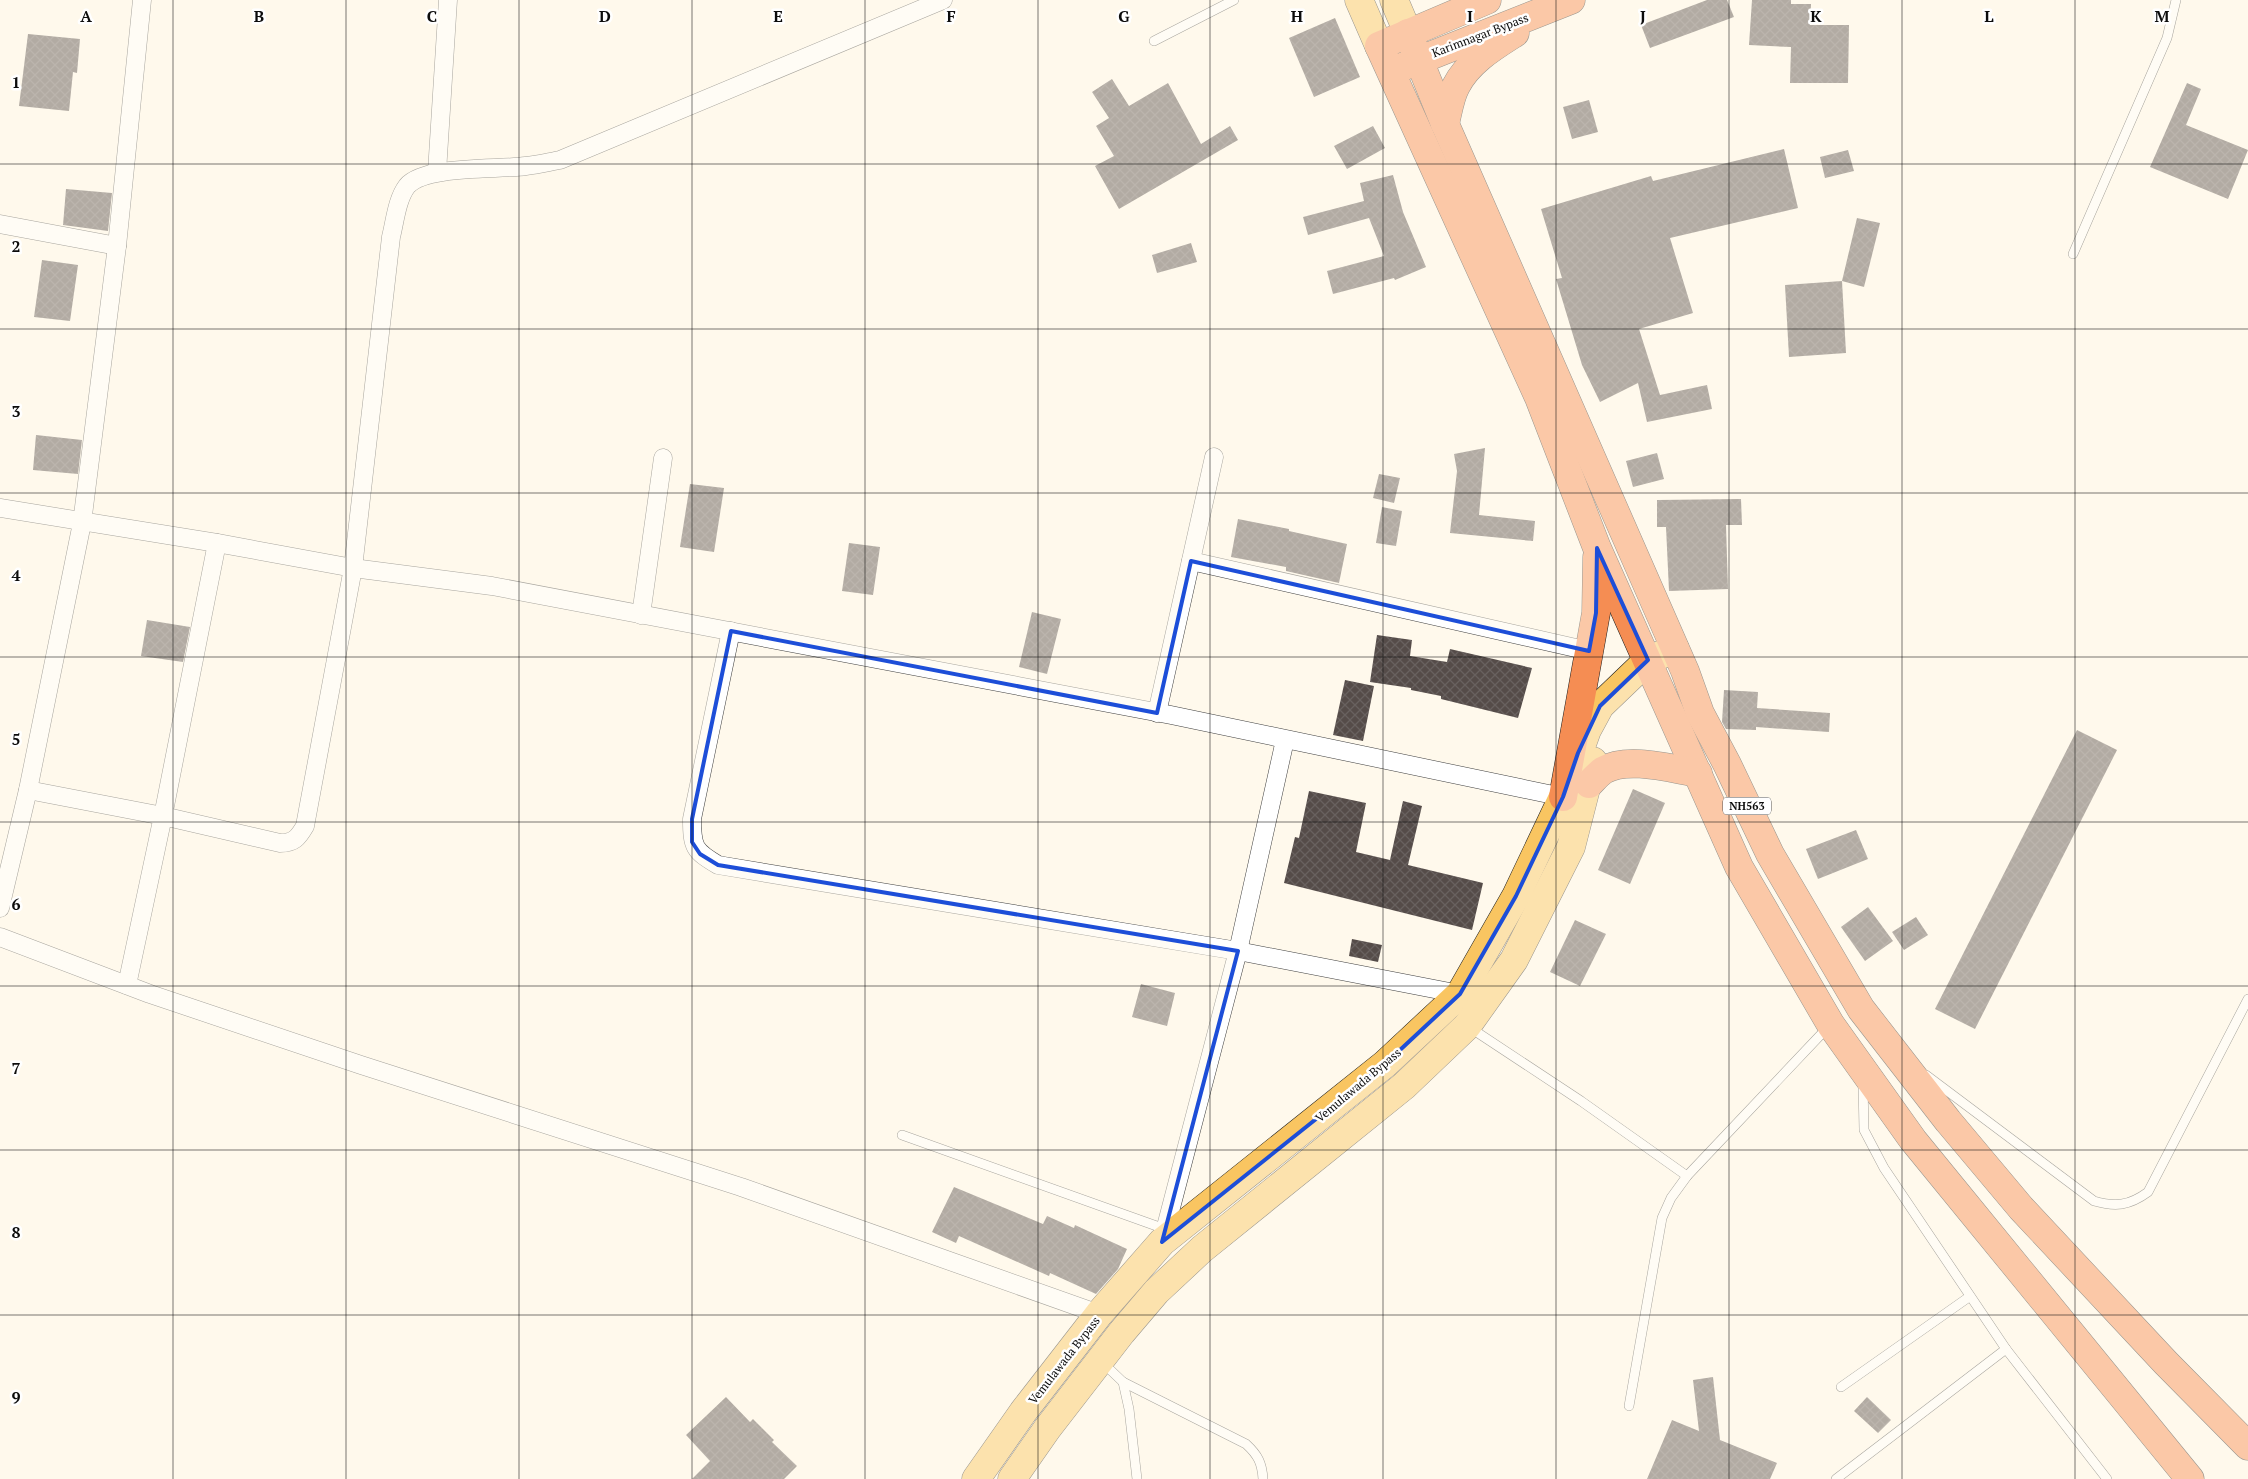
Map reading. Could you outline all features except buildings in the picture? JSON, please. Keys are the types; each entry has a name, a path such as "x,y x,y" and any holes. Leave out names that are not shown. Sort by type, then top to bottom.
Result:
{"highway":[{"path":"1379,46 1487,0"},
{"path":"1445,124 1455,88 1466,71 1491,49 1565,2"},
{"name":"Karimnagar Bypass","path":"1390,72 1565,2"},
{"name":"NH563","path":"1408,33 1445,124 1680,660 1700,713 1727,764 1770,854 1861,1009 2021,1208 2166,1363 2248,1446"},
{"name":"NH563","path":"1379,46 1539,398 1597,548 1739,867 1831,1025 1913,1140 2190,1479"},
{"path":"1563,797 1596,612 1597,548"},
{"path":"1589,784 1603,771 1615,766 1650,765 1698,773"}],"main road":[{"path":"1359,0 1379,46"},
{"path":"1394,0 1408,33"},
{"name":"Vemulawada Bypass","path":"976,1479 1023,1412 1099,1314 1163,1236 1288,1144 1385,1064 1460,994 1516,896 1563,797 1587,730 1600,706 1652,670 1680,660"},
{"name":"Vemulawada Bypass","path":"1012,1479 1047,1429 1100,1360 1156,1292 1202,1249 1404,1086 1467,1026 1514,960 1572,847 1589,784 1594,756 1602,734 1623,701 1632,694 1652,670"}],"street":[{"path":"0,908 28,790 82,523 117,246 142,0"},
{"path":"437,172 448,0"},
{"path":"28,790 163,816 280,843 290,843 297,838 305,826 352,568 391,237 402,194 408,185 415,180 437,172 526,166 560,160 943,0"},
{"path":"0,224 117,246"},
{"path":"1157,713 1214,457"},
{"path":"641,615 663,458"},
{"path":"0,508 82,523 217,543 352,568 492,586 1157,713 1563,797"},
{"path":"127,985 163,816 217,543"},
{"path":"1191,561 1588,651"},
{"path":"731,631 692,819 692,842 700,854 718,865 1238,951 1460,994"},
{"path":"1163,1236 1238,951 1285,740"},
{"path":"0,937 127,985 361,1065 741,1187 1099,1314"}],"lane":[{"path":"1154,41 1234,0"},
{"path":"2073,254 2168,38 2176,0"},
{"path":"1892,1049 2094,1201 2112,1206 2125,1205 2137,1200 2148,1192 2248,999"},
{"path":"1629,1406 1662,1218 1671,1198 1687,1176 1831,1025"},
{"path":"1467,1026 1581,1101 1687,1176"},
{"path":"1862,1069 1864,1130 1884,1168 1969,1297 2006,1349 2107,1479"},
{"path":"902,1135 1163,1236"},
{"path":"1841,1387 1969,1297"},
{"path":"1836,1479 2006,1349"},
{"path":"1100,1360 1123,1382 1246,1444 1257,1454 1262,1465 1263,1479"},
{"path":"1123,1382 1129,1408 1137,1479"}],"highlighted area":[{"path":"1597,548 1648,660 1600,706 1578,753 1563,797 1516,896 1460,994 1385,1064 1162,1242 1238,951 718,865 700,854 692,842 692,819 731,631 1157,713 1191,561 1589,651 1596,613"}]}
